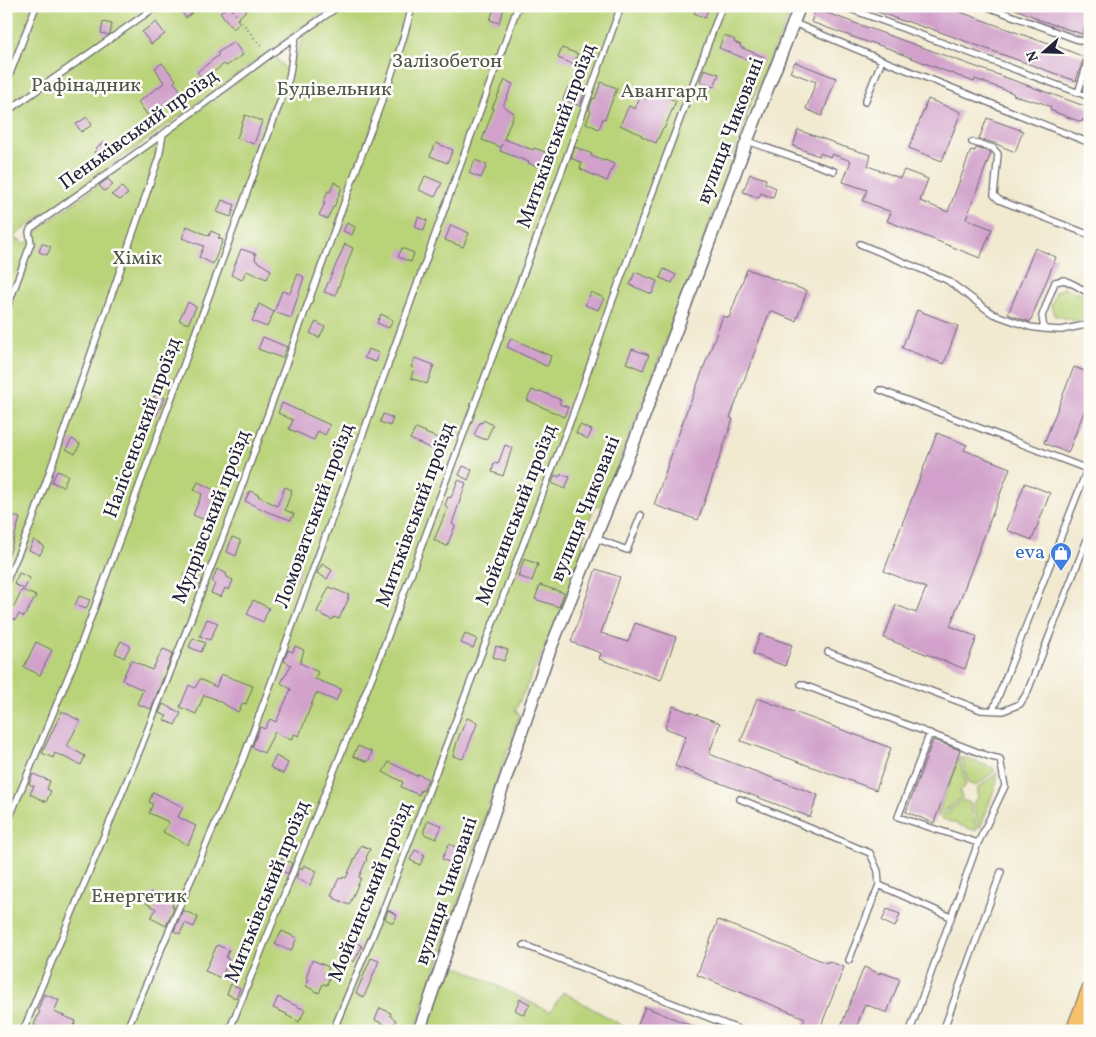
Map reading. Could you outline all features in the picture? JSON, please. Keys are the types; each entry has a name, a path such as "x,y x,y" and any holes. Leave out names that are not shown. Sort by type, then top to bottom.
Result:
{"main road":[{"path":"1075,1031 1090,992"}],"street":[{"name":"вулиця Чиковані","path":"419,1031 548,655 638,432 747,140 800,6"}],"lane":[{"path":"6,84 36,6"},
{"path":"6,112 156,6"},
{"name":"Пеньківський проїзд","path":"6,311 31,243 29,232 31,228 338,6"},
{"name":"Мудрівський проїзд","path":"23,1031 141,747 231,516 388,85 407,29 412,6"},
{"name":"Ломоватський проїзд","path":"126,1031 243,759 518,6"},
{"name":"Митьківський проїзд","path":"229,1031 380,657 560,176 621,6"},
{"name":"Мойсинський проїзд","path":"333,1031 382,913 566,432 613,299 722,6"},
{"path":"842,6 1090,97"},
{"path":"985,6 1084,42 1090,50"},
{"path":"794,23 882,60 1090,142"},
{"path":"1084,42 1090,25"},
{"name":"Налісенський проїзд","path":"6,826 80,649 289,78 296,37"},
{"path":"1078,93 1090,54"},
{"path":"865,102 882,60"},
{"path":"6,582 32,522 120,272 159,156 163,134"},
{"path":"747,140 834,170"},
{"path":"972,142 993,148 998,154 994,195 999,200 1090,235"},
{"path":"860,244 947,280 993,314 1030,328 1061,330 1090,324"},
{"path":"1044,329 1042,316 1055,282 1064,280 1090,294"},
{"path":"880,390 1089,470 993,710"},
{"path":"595,538 627,550 641,515"},
{"path":"828,652 981,710 1003,711 1020,704 1027,693 1090,532"},
{"path":"801,684 1000,759 1005,786 978,844 910,1031"},
{"path":"930,733 898,818 978,844"},
{"path":"740,798 870,853 878,871 879,885 850,960"},
{"path":"943,1031 1001,872"},
{"path":"879,885 951,917"},
{"path":"524,945 743,1031"}],"path":[{"path":"228,6 268,56"}],"green space":[{"path":"6,6 332,6 14,236 17,241 20,240 25,244 44,225 274,55 289,73 305,34 344,6 794,6 751,102 716,206 602,505 594,507 582,541 585,548 561,612 515,711 520,714 512,736 514,739 508,749 495,784 462,892 415,1031 6,1031"},
{"path":"1064,288 1084,295 1087,298 1089,307 1085,319 1076,321 1054,315 1051,306 1056,292"},
{"path":"959,757 966,785 960,791 962,798 937,817"},
{"path":"962,757 993,768 995,771 976,786 968,783"},
{"path":"997,773 997,781 979,828 973,803 978,797 978,788"},
{"path":"962,800 970,803 977,830 940,818"},
{"path":"448,968 461,968 550,1012 563,992 632,1031 425,1031"}],"building":[{"path":"177,6 188,6 193,12 186,18"},
{"path":"229,6 251,6 237,19 240,23 233,29 220,12"},
{"path":"495,6 505,6 499,23 490,20"},
{"path":"697,6 708,8 705,18 694,13"},
{"path":"866,6 944,6 1084,57 1076,81 926,27 866,8"},
{"path":"1008,6 1082,6 1090,9 1090,20 1086,23 1082,34 1037,19"},
{"path":"816,9 1090,108 1090,121 1083,119 1082,122 1070,118 1050,110 1051,107 1042,103 1013,95 1013,93 975,79 974,82 896,51 811,22"},
{"path":"103,22 112,24 108,35 101,33"},
{"path":"156,22 165,34 151,44 142,32"},
{"path":"724,35 735,40 734,42 741,45 740,47 764,57 761,65 719,48"},
{"path":"234,42 243,55 226,66 224,64 203,80 197,72 219,55 217,53"},
{"path":"562,48 578,54 573,64 558,58"},
{"path":"795,62 836,78 822,116 806,109 816,82 790,72"},
{"path":"162,63 176,80 174,82 189,101 180,108 174,101 148,116 138,102 164,83 155,68"},
{"path":"704,69 719,74 714,87 700,82"},
{"path":"505,80 513,84 503,106 514,113 504,139 533,150 534,148 554,155 548,171 500,151 502,144 501,147 482,140 494,108 492,108"},
{"path":"61,82 67,89 58,96 52,89"},
{"path":"601,82 617,88 599,129 586,123 591,111 589,110 593,98 595,99"},
{"path":"568,87 584,94 580,106 563,99"},
{"path":"649,91 676,101 656,143 620,125 629,106 635,109 640,96 646,99"},
{"path":"928,99 961,112 942,161 909,148"},
{"path":"245,115 262,121 254,144 237,138"},
{"path":"87,117 92,125 81,132 76,124"},
{"path":"987,118 1023,131 1015,152 979,139"},
{"path":"798,130 871,155 868,166 900,178 904,170 928,179 920,201 948,212 971,150 975,151 976,148 990,152 966,219 992,229 980,258 887,221 891,212 863,201 867,190 843,182 851,161 832,154 830,157 820,153 819,156 793,146"},
{"path":"104,142 111,154 101,162 94,152"},
{"path":"436,143 453,150 447,163 430,156"},
{"path":"575,147 592,154 591,156 614,164 607,181 580,169 582,163 571,158"},
{"path":"475,160 487,165 481,178 469,173"},
{"path":"750,174 766,179 765,183 776,188 773,198 761,193 759,198 743,192"},
{"path":"425,176 442,183 435,197 419,190"},
{"path":"108,179 113,185 104,191 99,185"},
{"path":"334,182 342,187 327,219 319,215 328,191 330,192"},
{"path":"122,187 128,194 120,200 111,195"},
{"path":"222,200 235,205 231,217 217,212"},
{"path":"418,217 427,220 424,231 415,227"},
{"path":"347,223 355,227 352,235 343,231"},
{"path":"451,225 469,233 463,247 445,240"},
{"path":"187,226 209,236 211,231 220,235 218,238 223,240 213,264 199,257 204,246 182,238"},
{"path":"42,243 51,247 47,255 39,252"},
{"path":"345,244 353,248 335,296 324,292"},
{"path":"402,248 414,253 411,262 398,257"},
{"path":"1035,248 1056,257 1030,322 1008,314"},
{"path":"241,249 256,254 255,260 271,270 267,279 246,271 242,280 231,275"},
{"path":"664,269 676,275 672,283 660,278"},
{"path":"747,269 807,291 796,321 770,311 730,418 733,419 698,520 654,505 689,404 723,316 729,318"},
{"path":"635,272 657,281 652,294 630,285"},
{"path":"298,274 304,277 291,318 274,312 282,291 290,293"},
{"path":"591,292 604,298 598,310 585,305"},
{"path":"188,302 196,307 188,324 179,320"},
{"path":"259,304 274,312 267,327 252,321"},
{"path":"917,310 958,326 944,364 902,348"},
{"path":"381,314 393,320 389,328 377,323"},
{"path":"316,322 325,327 319,338 310,333"},
{"path":"263,337 287,347 282,358 258,349"},
{"path":"511,338 551,356 548,365 546,366 507,347"},
{"path":"368,349 379,353 376,362 364,358"},
{"path":"632,349 649,355 643,370 626,363"},
{"path":"415,358 434,365 427,384 411,378 414,368 411,367"},
{"path":"1074,367 1090,373 1090,396 1068,453 1044,443"},
{"path":"532,390 539,393 540,391 561,400 559,404 568,407 564,417 527,400"},
{"path":"156,393 165,398 156,416 147,411"},
{"path":"282,403 330,425 325,435 318,431 314,440 289,429 293,420 278,413"},
{"path":"383,414 393,418 390,426 380,422"},
{"path":"483,420 493,425 486,440 474,435 480,422 482,423"},
{"path":"580,425 592,430 588,439 576,433"},
{"path":"416,428 448,442 443,454 410,439"},
{"path":"937,433 967,445 964,450 1010,468 950,626 977,637 965,669 884,638 896,605 916,613 926,588 884,571"},
{"path":"72,439 80,444 75,454 66,449"},
{"path":"505,445 512,448 503,476 492,472 494,463 498,464"},
{"path":"463,466 472,470 468,480 459,475"},
{"path":"57,471 68,475 63,487 52,482"},
{"path":"561,474 570,477 565,489 552,483 555,475 559,477"},
{"path":"458,480 466,483 452,524 455,526 447,546 434,540 448,507 445,506 448,497 451,498"},
{"path":"198,482 226,496 215,524 193,515 202,494 194,490"},
{"path":"1025,483 1050,493 1032,540 1007,530"},
{"path":"285,487 292,490 285,510 294,514 291,520 245,501 250,491 277,506"},
{"path":"6,514 20,518 9,555 6,555"},
{"path":"232,537 240,540 236,556 227,552"},
{"path":"34,540 44,546 40,555 29,550"},
{"path":"524,559 538,564 532,581 518,576"},
{"path":"322,564 332,570 327,579 317,573"},
{"path":"293,565 301,569 294,584 284,580"},
{"path":"217,569 226,573 227,577 233,580 229,590 225,588 221,597 211,593 215,584 212,582"},
{"path":"596,569 620,577 601,633 628,642 635,623 676,637 661,680 599,659 601,653 571,642"},
{"path":"19,573 30,578 24,589 14,584"},
{"path":"185,574 195,579 191,589 181,585"},
{"path":"540,585 564,593 559,607 535,599"},
{"path":"329,587 349,595 339,619 334,617 332,620 317,612"},
{"path":"22,590 36,596 24,617 19,614 15,620 6,615 6,609 9,604 14,607"},
{"path":"79,596 90,600 86,609 75,605"},
{"path":"253,600 269,608 263,622 247,614"},
{"path":"207,619 218,623 210,640 200,636"},
{"path":"465,634 477,639 473,648 461,643"},
{"path":"760,634 792,645 785,666 753,654"},
{"path":"193,638 205,643 201,652 189,647"},
{"path":"121,641 130,646 124,658 115,653"},
{"path":"36,642 52,650 40,675 24,667"},
{"path":"295,646 304,650 300,663 318,672 315,679 341,689 336,701 316,693 299,736 294,734 291,740 275,732 264,753 252,747 260,727 265,729 270,719 276,722 291,689 281,683 291,665 284,661 288,650 293,652"},
{"path":"496,646 508,650 504,661 493,657"},
{"path":"163,649 173,653 151,709 137,704 143,690 122,680 131,660 152,670"},
{"path":"221,674 253,686 246,704 243,703 238,712 204,695 196,714 180,707 189,685 195,688 200,679 216,687"},
{"path":"757,698 891,748 876,790 741,741"},
{"path":"163,704 181,713 175,725 164,720 167,716 159,713"},
{"path":"673,706 720,723 709,754 818,795 810,817 675,766 686,736 665,728"},
{"path":"62,711 80,721 67,746 85,756 81,765 55,753 53,758 42,753"},
{"path":"467,718 477,722 477,724 463,759 453,756"},
{"path":"933,740 960,750 934,823 906,812"},
{"path":"358,746 372,752 368,762 353,756"},
{"path":"276,756 288,763 283,774 270,767"},
{"path":"389,762 417,776 418,774 428,779 423,791 421,790 419,795 401,787 403,782 383,772"},
{"path":"33,774 50,781 47,789 51,791 46,802 30,794 34,786 29,784"},
{"path":"153,792 183,807 178,817 196,826 188,845 163,832 169,822 149,813 153,804 149,802"},
{"path":"428,820 442,826 436,839 424,834"},
{"path":"449,844 461,849 453,864 442,859"},
{"path":"361,845 370,849 359,877 361,878 349,905 331,895 339,878 346,878"},
{"path":"415,850 425,855 420,865 410,860"},
{"path":"282,858 292,863 288,874 277,868"},
{"path":"304,865 317,871 310,885 296,878 300,868 302,869"},
{"path":"151,892 173,903 172,906 174,907 166,926 151,918 156,909 146,903"},
{"path":"887,909 900,914 895,927 882,921"},
{"path":"183,910 198,917 194,927 185,923 180,934 174,931"},
{"path":"388,910 397,915 393,923 385,919"},
{"path":"718,920 827,963 828,961 844,967 819,1031 800,1031 805,1018 697,975"},
{"path":"282,931 297,938 291,951 275,944"},
{"path":"353,941 362,946 354,962 345,957"},
{"path":"217,945 229,950 226,958 229,960 221,978 205,971"},
{"path":"371,958 379,961 364,997 356,993"},
{"path":"312,960 329,967 326,974 330,975 327,985 323,984 319,993 306,986 309,979 306,978"},
{"path":"864,967 880,974 880,972 900,979 887,1013 865,1004 855,1031 839,1031"},
{"path":"231,984 240,988 236,998 227,994"},
{"path":"44,994 59,1000 54,1012 76,1021 72,1031 46,1031 34,1025"},
{"path":"278,997 305,1010 299,1022 273,1008"},
{"path":"520,999 530,1004 524,1015 515,1010"},
{"path":"645,1007 702,1031 648,1031 637,1027"},
{"path":"380,1008 391,1013 390,1016 396,1020 392,1028 375,1020"}],"place":[{"name":"eva","path":"1061,572"}],"park label":[{"name":"Залізобетон","path":"447,62"},
{"name":"Рафінадник","path":"86,86"},
{"name":"Будівельник","path":"334,90"},
{"name":"Авангард","path":"664,92"},
{"name":"Хімік","path":"137,259"},
{"name":"Енергетик","path":"139,897"}]}
